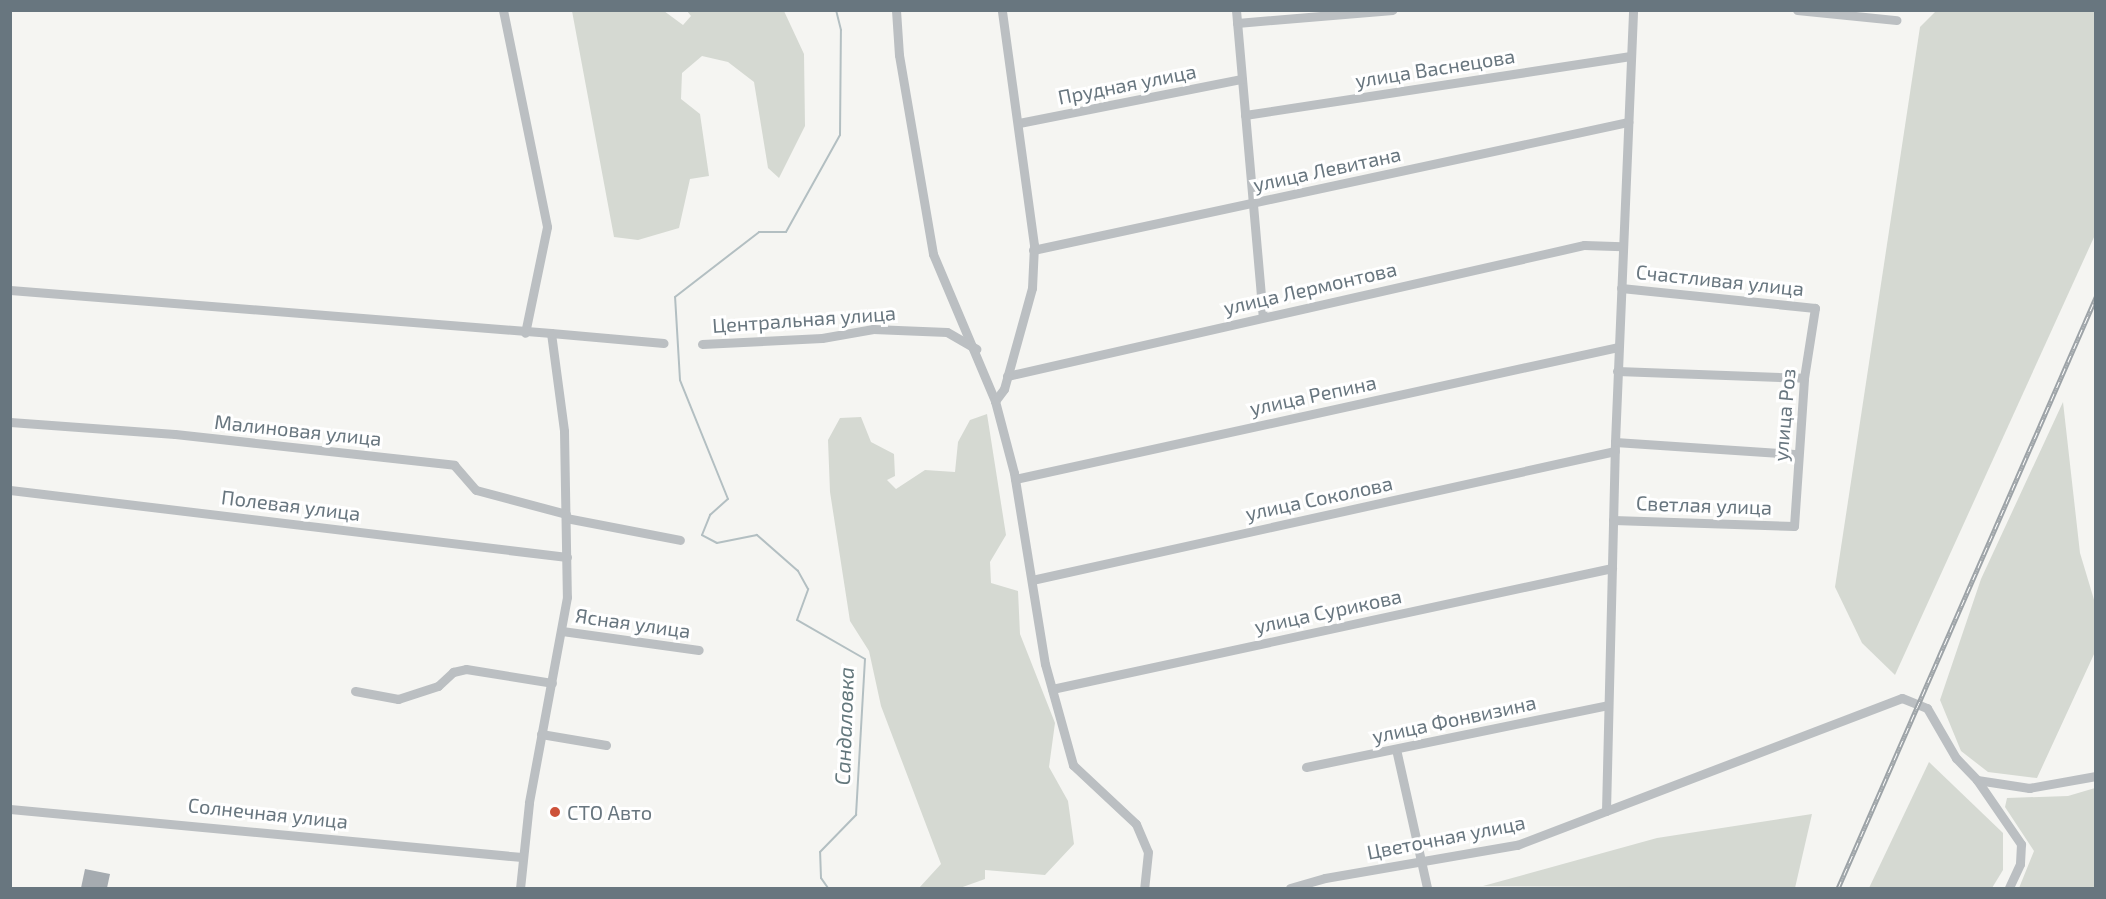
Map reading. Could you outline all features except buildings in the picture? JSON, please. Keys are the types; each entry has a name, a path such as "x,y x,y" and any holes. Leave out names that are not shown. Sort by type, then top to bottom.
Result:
{"street":[{"path":"503,10 547,227 525,333"},
{"path":"896,10 899,55 933,254 976,349 995,400 1015,479 1052,689 1073,765 1136,824 1148,852 1144,888"},
{"path":"995,400 1007,376 1032,288 1034,250 1019,123 1002,10"},
{"path":"1236,10 1263,317"},
{"path":"1237,23 1392,10"},
{"path":"1606,811 1617,371 1634,10"},
{"path":"1797,10 1896,20"},
{"name":"улица Васнецова","path":"1245,115 1631,56"},
{"name":"Прудная улица","path":"1019,123 1242,79"},
{"name":"улица Левитана","path":"1034,250 1628,122"},
{"name":"улица Лермонтова","path":"1007,376 1584,245 1622,246"},
{"name":"Счастливая улица","path":"1621,288 1815,308"},
{"path":"10,290 664,343"},
{"name":"улица Роз","path":"1794,526 1804,378 1815,308"},
{"name":"Центральная улица","path":"702,344 822,338 873,329 947,332 976,349"},
{"path":"520,888 522,857 541,734 562,631 567,556 564,431 550,333"},
{"name":"улица Репина","path":"1015,479 1618,346"},
{"path":"1617,371 1804,378"},
{"name":"Малиновая улица","path":"10,422 175,434 454,465 476,490 566,516 680,540"},
{"name":"улица Соколова","path":"1032,580 1615,447 1798,454"},
{"name":"Полевая улица","path":"10,490 567,556"},
{"name":"Светлая улица","path":"1613,520 1794,526"},
{"name":"улица Сурикова","path":"1052,689 1612,568"},
{"name":"Ясная улица","path":"562,631 699,650"},
{"path":"355,691 398,699 438,686 453,672 466,669 552,683"},
{"name":"Цветочная улица","path":"1290,888 1421,861 1517,845 1902,698 1927,708 1956,758 1977,780 2021,844 2020,864 2009,888"},
{"name":"улица Фонвизина","path":"1306,767 1608,705"},
{"path":"541,734 606,745"},
{"path":"1396,749 1427,888"},
{"path":"1977,780 2029,788 2096,776"},
{"name":"Солнечная улица","path":"10,809 522,857"}],"shaded area":[{"path":"572,11 664,11 683,25 691,16 687,11 784,11 804,54 805,126 779,178 768,168 754,82 728,62 702,56 682,73 681,99 700,114 709,176 690,179 679,228 638,240 614,237"},
{"path":"1936,11 2095,11 2095,235 1895,675 1862,643 1835,587 1920,27"},
{"path":"2063,402 2080,553 2095,603 2095,652 2037,778 1988,772 1961,751 1940,700 1981,579"},
{"path":"987,414 1006,535 990,562 991,583 1018,591 1020,634 1055,723 1049,767 1068,801 1074,844 1045,875 985,870 985,879 960,888 919,888 941,864 881,706 869,651 850,621 830,492 828,440 840,418 861,417 871,442 894,454 895,476 887,480 896,489 925,470 955,472 958,442 970,420"},
{"path":"1929,762 2003,833 2003,870 1992,888 1869,888"},
{"path":"2095,788 2095,888 2019,888 2034,851 2005,807 2007,798 2068,796"},
{"path":"1812,814 1795,888 1483,886 1657,838"}],"waterway":[{"name":"Сандаловка","path":"828,888 821,878 820,852 856,815 865,659 797,620 808,589 798,571 757,535 717,543 702,535 710,515 728,499 680,380 675,297 759,232 786,232 840,135 841,30 836,10"}],"railway":[{"path":"1838,888 2096,297"}],"place":[{"name":"СТО Авто","path":"555,812"}]}
